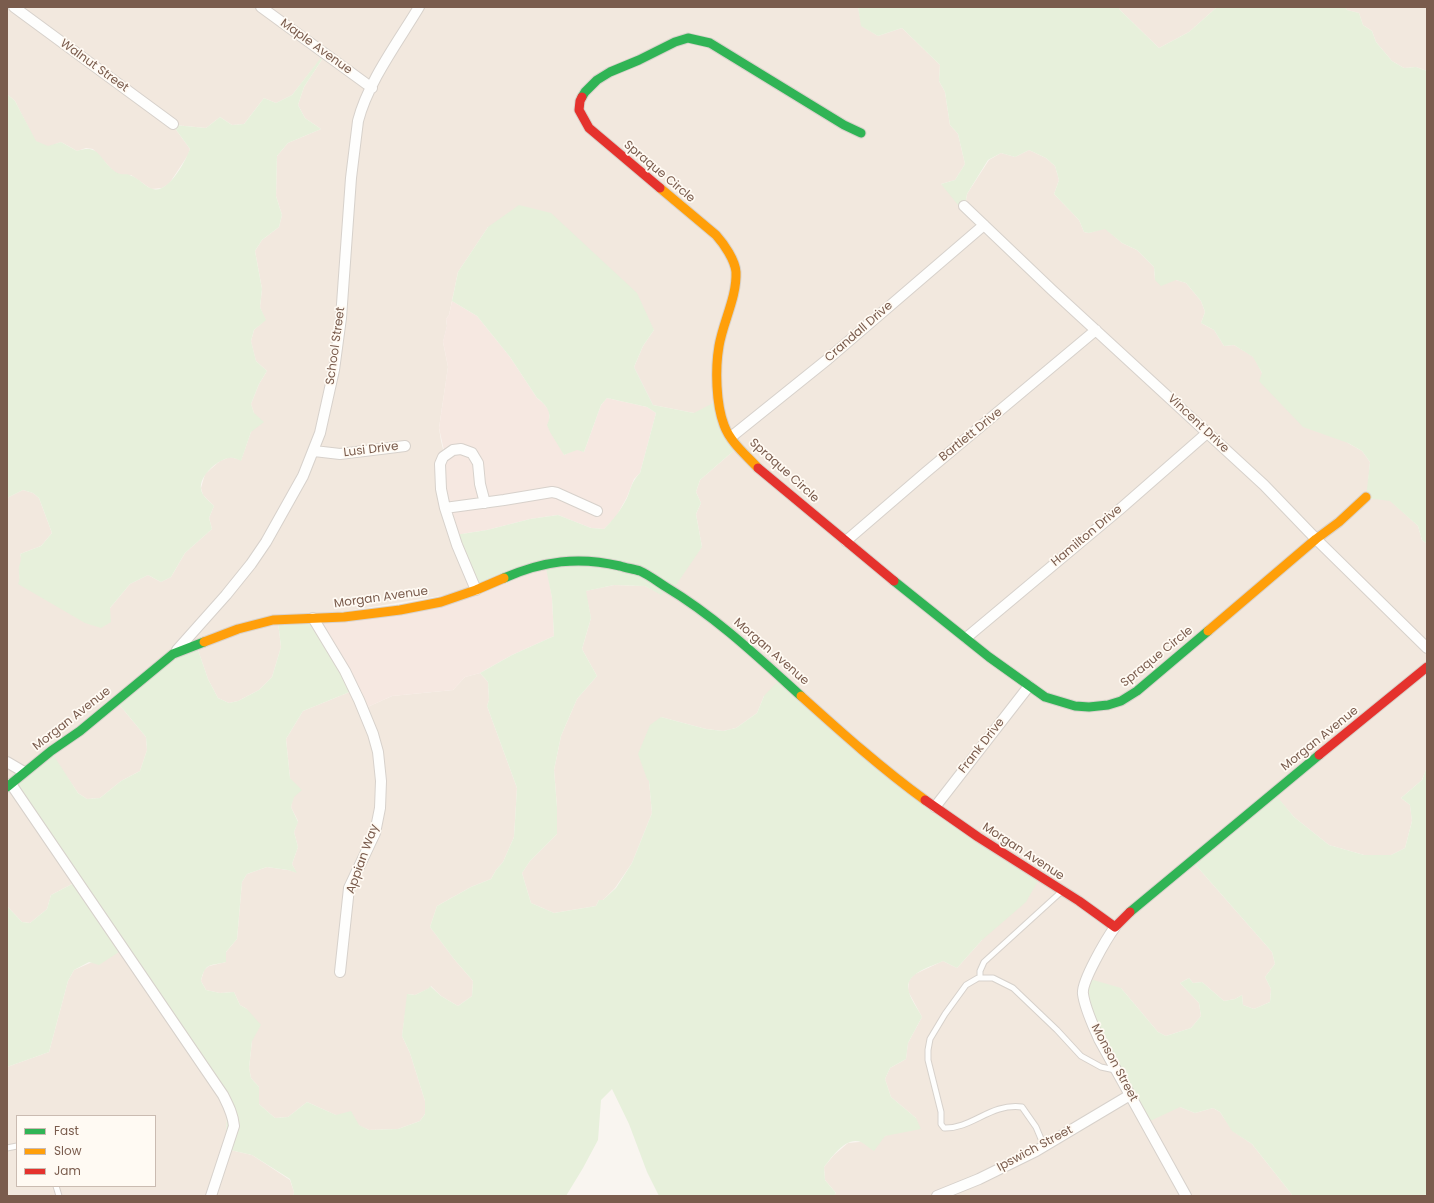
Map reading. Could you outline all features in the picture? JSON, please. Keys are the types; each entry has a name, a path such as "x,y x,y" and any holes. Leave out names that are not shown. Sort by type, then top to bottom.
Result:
{"street":[{"name":"Walnut Street","path":"14,7 173,124"},
{"name":"Maple Avenue","path":"261,7 372,88"},
{"name":"School Street","path":"173,654 188,640 252,564 292,497 314,451 320,433 334,370 346,259 351,178 360,112 372,88 419,7"},
{"name":"Spraque Circle","path":"861,133 844,126 710,44 688,38 675,42 639,60 610,72 590,85 580,101 579,110 589,128 716,235 724,244 729,253 736,271 735,283 718,354 717,390 720,415 724,426 733,441 759,469 846,541 966,638 1044,697 1075,706 1089,707 1108,705 1121,701 1137,691 1316,539 1339,522 1366,497"},
{"name":"Vincent Drive","path":"964,206 1264,485 1316,539 1427,648"},
{"name":"Crandall Drive","path":"731,437 828,359 984,225"},
{"name":"Bartlett Drive","path":"846,541 1096,330"},
{"name":"Hamilton Drive","path":"966,638 1119,510 1208,433"},
{"name":"Lusi Drive","path":"314,451 340,454 405,446"},
{"path":"476,590 457,545 444,508 441,489 440,464 443,457 453,450 461,449 472,453 478,463 480,484 485,503"},
{"path":"444,508 552,492 597,511"},
{"name":"Morgan Avenue","path":"9,785 24,772 80,731 173,654 238,629 273,620 344,617 400,610 441,602 476,590 524,569 544,564 584,560 603,562 640,571 690,601 730,632 855,744 906,786 978,837 1079,901 1116,927 1135,907 1427,667"},
{"name":"Appian Way","path":"313,618 345,671 359,700 375,740 378,752 381,781 380,808 375,833 350,888 340,972"},
{"name":"Frank Drive","path":"935,807 1029,686"},
{"path":"7,762 24,772"},
{"path":"9,785 223,1096 228,1106 233,1117 234,1126 211,1196"},
{"name":"Monson Street","path":"1116,927 1091,968 1082,993 1088,1013 1099,1039 1186,1196"},
{"name":"Ipswich Street","path":"937,1196 980,1179 1044,1146 1130,1095"}],"lane":[{"path":"980,978 980,971 984,962 1062,891"},
{"path":"1044,1146 1036,1127 1022,1106 996,1109 952,1129 944,1128 941,1124 941,1112 928,1060 928,1050 930,1039 945,1014 966,985 980,978 993,978 1013,988 1057,1030 1081,1056 1101,1067 1116,1070"}],"shaded area":[{"path":"7,7 858,7 862,26 878,36 902,28 940,65 939,81 945,92 950,125 958,134 965,164 955,180 941,184 965,207 967,194 989,160 1001,153 1015,157 1029,150 1046,158 1055,166 1059,180 1054,194 1079,220 1084,232 1089,233 1105,228 1122,243 1137,250 1154,267 1155,280 1176,280 1186,283 1201,301 1205,312 1201,323 1214,330 1224,346 1234,345 1254,357 1262,373 1348,443 1362,451 1370,462 1367,498 1390,500 1418,526 1422,540 1427,544 1427,767 1422,780 1401,798 1410,805 1412,821 1405,848 1391,855 1364,855 1329,845 1294,817 1275,795 1193,862 1272,952 1275,964 1265,977 1271,989 1270,1002 1254,1009 1243,1005 1242,995 1235,999 1224,1001 1202,982 1193,983 1189,978 1180,983 1199,1003 1201,1016 1191,1028 1166,1036 1158,1032 1121,988 1180,1107 1195,1113 1213,1108 1220,1112 1233,1131 1252,1144 1293,1196 834,1196 836,1193 825,1180 824,1167 834,1155 848,1143 885,1136 916,1118 891,1097 885,1079 890,1068 906,1059 908,1043 922,1017 908,991 909,981 913,975 943,961 957,968 982,940 764,696 757,713 736,728 723,731 706,729 661,717 649,781 652,813 632,863 615,888 603,900 599,900 596,906 554,913 531,903 522,873 530,861 557,834 557,807 554,770 561,736 577,699 597,676 582,649 591,618 585,591 614,585 645,586 661,594 702,547 696,514 701,503 696,492 700,480 738,447 694,413 653,405 634,367 643,346 654,330 488,227 458,272 449,315 446,319 447,326 443,342 448,367 439,428 477,590 278,622 281,647 272,677 259,690 238,701 229,703 218,698 208,679 197,647 117,702 146,737 147,750 140,771 121,781 100,798 87,799 78,793 67,777 74,883 51,895 47,909 30,923 22,922 7,906 7,498 23,490 33,493 39,498 52,533 41,546 20,554 22,560 19,568 20,580 110,608 130,584 148,575 161,582 171,577 185,553 212,529 209,518 214,506 203,495 201,488 205,474 220,461 230,457 241,460 251,432 254,413 251,404 259,384 267,371 256,361 251,341 254,330 265,320 260,307 262,289 255,251 262,240 279,227 282,215 276,196 277,156 288,143 321,129 305,118 298,105 304,87 323,56 292,95 276,103 264,98 244,124 232,125 220,117 206,128 174,125 190,149 188,155 169,184 162,188 151,189 131,175 119,175 113,171 93,149 86,148 77,151 61,142 48,147 35,141 15,101 7,94"},
{"path":"1120,7 1217,7 1189,32 1159,48 1119,9"},
{"path":"1345,7 1427,7 1427,71 1416,67 1404,68 1392,61 1376,42 1372,31 1363,25 1359,13 1347,10"},
{"path":"452,301 477,316 510,357 537,398 549,410 549,421 564,455 577,449 584,452 601,405 607,398 647,407 656,413 640,473 634,479 627,497 616,517 604,529 591,528 558,515 530,519 487,530 455,535 444,504 445,455 439,428 448,367 443,342 447,326 446,319 449,315"},
{"path":"547,568 552,598 554,636 512,655 480,673 465,677 453,690 392,696 363,709 316,621 364,617"},
{"path":"480,673 488,682 489,700 487,706 517,788 514,837 503,862 491,879 471,887 437,906 430,927 473,981 472,996 458,1006 441,996 431,986 430,988 415,995 408,994 402,1036 410,1053 425,1101 425,1114 420,1121 398,1129 369,1130 307,1102 288,1117 275,1118 259,1104 259,1087 251,1078 249,1068 252,1041 247,1009 240,1005 234,992 220,993 206,990 201,981 204,970 209,966 226,962 226,952 237,939 242,882 247,874 267,867 296,872 292,864 298,847 294,832 298,821 291,807 293,797 286,739 303,711 352,691 363,709 392,696 453,690 465,677"},
{"path":"122,949 219,1094 227,1115 226,1149 252,1155 290,1180 294,1192 293,1196 7,1196 7,1067 49,1052 68,981 74,970"}],"green space":[{"path":"858,7 1120,7 1119,9 1159,48 1189,32 1217,7 1345,7 1347,10 1359,13 1363,25 1372,31 1376,42 1392,61 1404,68 1416,67 1427,71 1427,544 1422,540 1418,526 1390,501 1366,498 1370,462 1362,451 1348,443 1303,427 1259,381 1262,373 1253,357 1234,345 1224,346 1214,330 1201,323 1205,312 1201,301 1186,283 1176,280 1161,286 1155,280 1154,267 1137,250 1122,243 1105,229 1089,233 1084,232 1079,220 1054,194 1059,180 1055,166 1046,158 1029,150 1015,157 1001,153 988,160 967,194 965,207 958,205 941,184 955,180 965,164 958,134 950,125 945,92 939,81 940,65 902,28 878,36 861,26"},
{"path":"323,55 323,58 304,87 298,105 305,118 321,129 288,143 277,156 276,196 282,215 279,227 262,240 255,251 262,289 260,307 266,320 254,330 251,341 256,361 267,371 259,384 251,404 254,413 264,422 251,432 241,461 232,458 224,459 214,465 203,479 201,484 202,492 214,506 209,518 212,529 185,553 171,577 161,582 148,575 130,584 110,608 111,622 101,628 85,623 18,584 21,559 20,554 41,546 52,533 39,498 33,493 23,490 7,498 7,94 15,101 36,141 48,146 61,142 77,151 90,149 98,153 116,172 130,175 150,188 156,189 163,188 169,183 180,169 190,149 174,125 206,128 220,117 232,125 244,124 264,98 276,103 292,95"},
{"path":"519,205 551,213 637,293 654,330 643,346 634,367 653,405 694,413 717,401 738,447 700,480 696,492 701,503 696,514 702,547 674,588 666,590 661,595 645,586 614,585 586,591 591,618 582,649 597,676 577,699 561,736 554,770 557,807 557,834 530,861 522,873 531,903 554,913 596,906 599,900 603,900 616,888 632,863 652,813 649,781 638,754 650,725 661,717 706,729 723,731 736,728 757,713 764,696 780,679 907,789 1039,879 1026,902 982,940 957,968 943,961 925,968 914,975 910,980 908,985 909,992 922,1017 908,1043 906,1059 890,1068 885,1079 891,1097 916,1118 921,1129 885,1136 874,1151 861,1142 855,1141 850,1142 840,1148 824,1167 825,1180 836,1193 834,1196 659,1196 647,1172 629,1124 612,1089 601,1100 598,1140 566,1196 293,1196 294,1192 290,1179 252,1155 225,1148 227,1116 219,1094 122,950 99,965 89,962 74,970 68,981 49,1052 7,1067 7,906 22,922 30,923 47,909 51,895 74,883 14,789 52,753 78,793 87,799 100,798 121,781 140,771 147,750 146,737 117,702 159,666 197,647 208,679 218,698 229,703 238,701 259,690 272,677 281,647 278,622 316,621 352,691 303,711 286,739 290,778 302,790 294,797 291,807 298,822 294,832 298,847 292,864 297,873 267,867 247,874 242,882 237,939 226,952 226,962 206,968 201,981 206,990 220,993 234,992 240,1005 247,1009 261,1025 252,1041 249,1068 251,1078 259,1087 259,1104 275,1118 288,1117 307,1102 336,1115 351,1111 359,1125 369,1130 398,1129 420,1121 425,1114 425,1101 410,1053 402,1036 407,994 415,995 429,988 430,986 441,996 458,1006 472,996 473,981 430,927 437,906 471,887 491,879 503,862 514,837 517,788 487,706 489,700 488,682 480,673 512,655 554,636 552,598 546,568 477,590 455,535 487,530 530,519 558,515 591,528 604,529 622,507 633,482 640,473 656,413 647,407 607,398 601,405 584,452 577,450 564,455 547,425 549,421 548,410 537,398 510,357 477,316 452,301 458,272 488,227"},
{"path":"1427,767 1427,1196 1293,1196 1252,1144 1232,1131 1220,1112 1213,1108 1195,1113 1180,1107 1146,1123 1085,1006 1090,979 1121,988 1158,1032 1166,1036 1191,1028 1201,1016 1199,1003 1180,983 1189,978 1193,983 1202,982 1224,1001 1235,999 1242,995 1243,1005 1254,1009 1270,1002 1271,989 1265,977 1275,964 1272,952 1193,862 1275,794 1294,817 1329,845 1364,855 1391,855 1405,848 1412,821 1410,805 1401,798 1422,780"}],"traffic: fast":[{"path":"582,97 597,80 610,72 639,60 675,42 688,38 710,43 844,125 861,133"},
{"path":"504,578 518,572 547,564 575,561 605,563 640,571 702,611 719,624 753,652 801,696"},
{"path":"894,581 989,657 1045,697 1075,706 1089,707 1108,705 1121,701 1137,691 1208,631"},
{"path":"7,787 51,751 80,731 173,654 204,642"},
{"path":"1130,912 1319,755"}],"traffic: slow":[{"path":"660,188 716,235 726,247 734,262 736,281 721,337 718,355 717,376 719,407 721,417 730,437 758,468"},
{"path":"1208,631 1316,539 1339,522 1366,497"},
{"path":"204,642 238,629 273,620 344,617 400,610 441,602 476,590 504,578"},
{"path":"801,696 877,763 925,800"}],"traffic: jam":[{"path":"582,97 579,110 589,128 660,188"},
{"path":"758,468 894,581"},
{"path":"1319,755 1427,667"},
{"path":"925,800 978,837 1079,901 1115,927 1130,912"}]}
